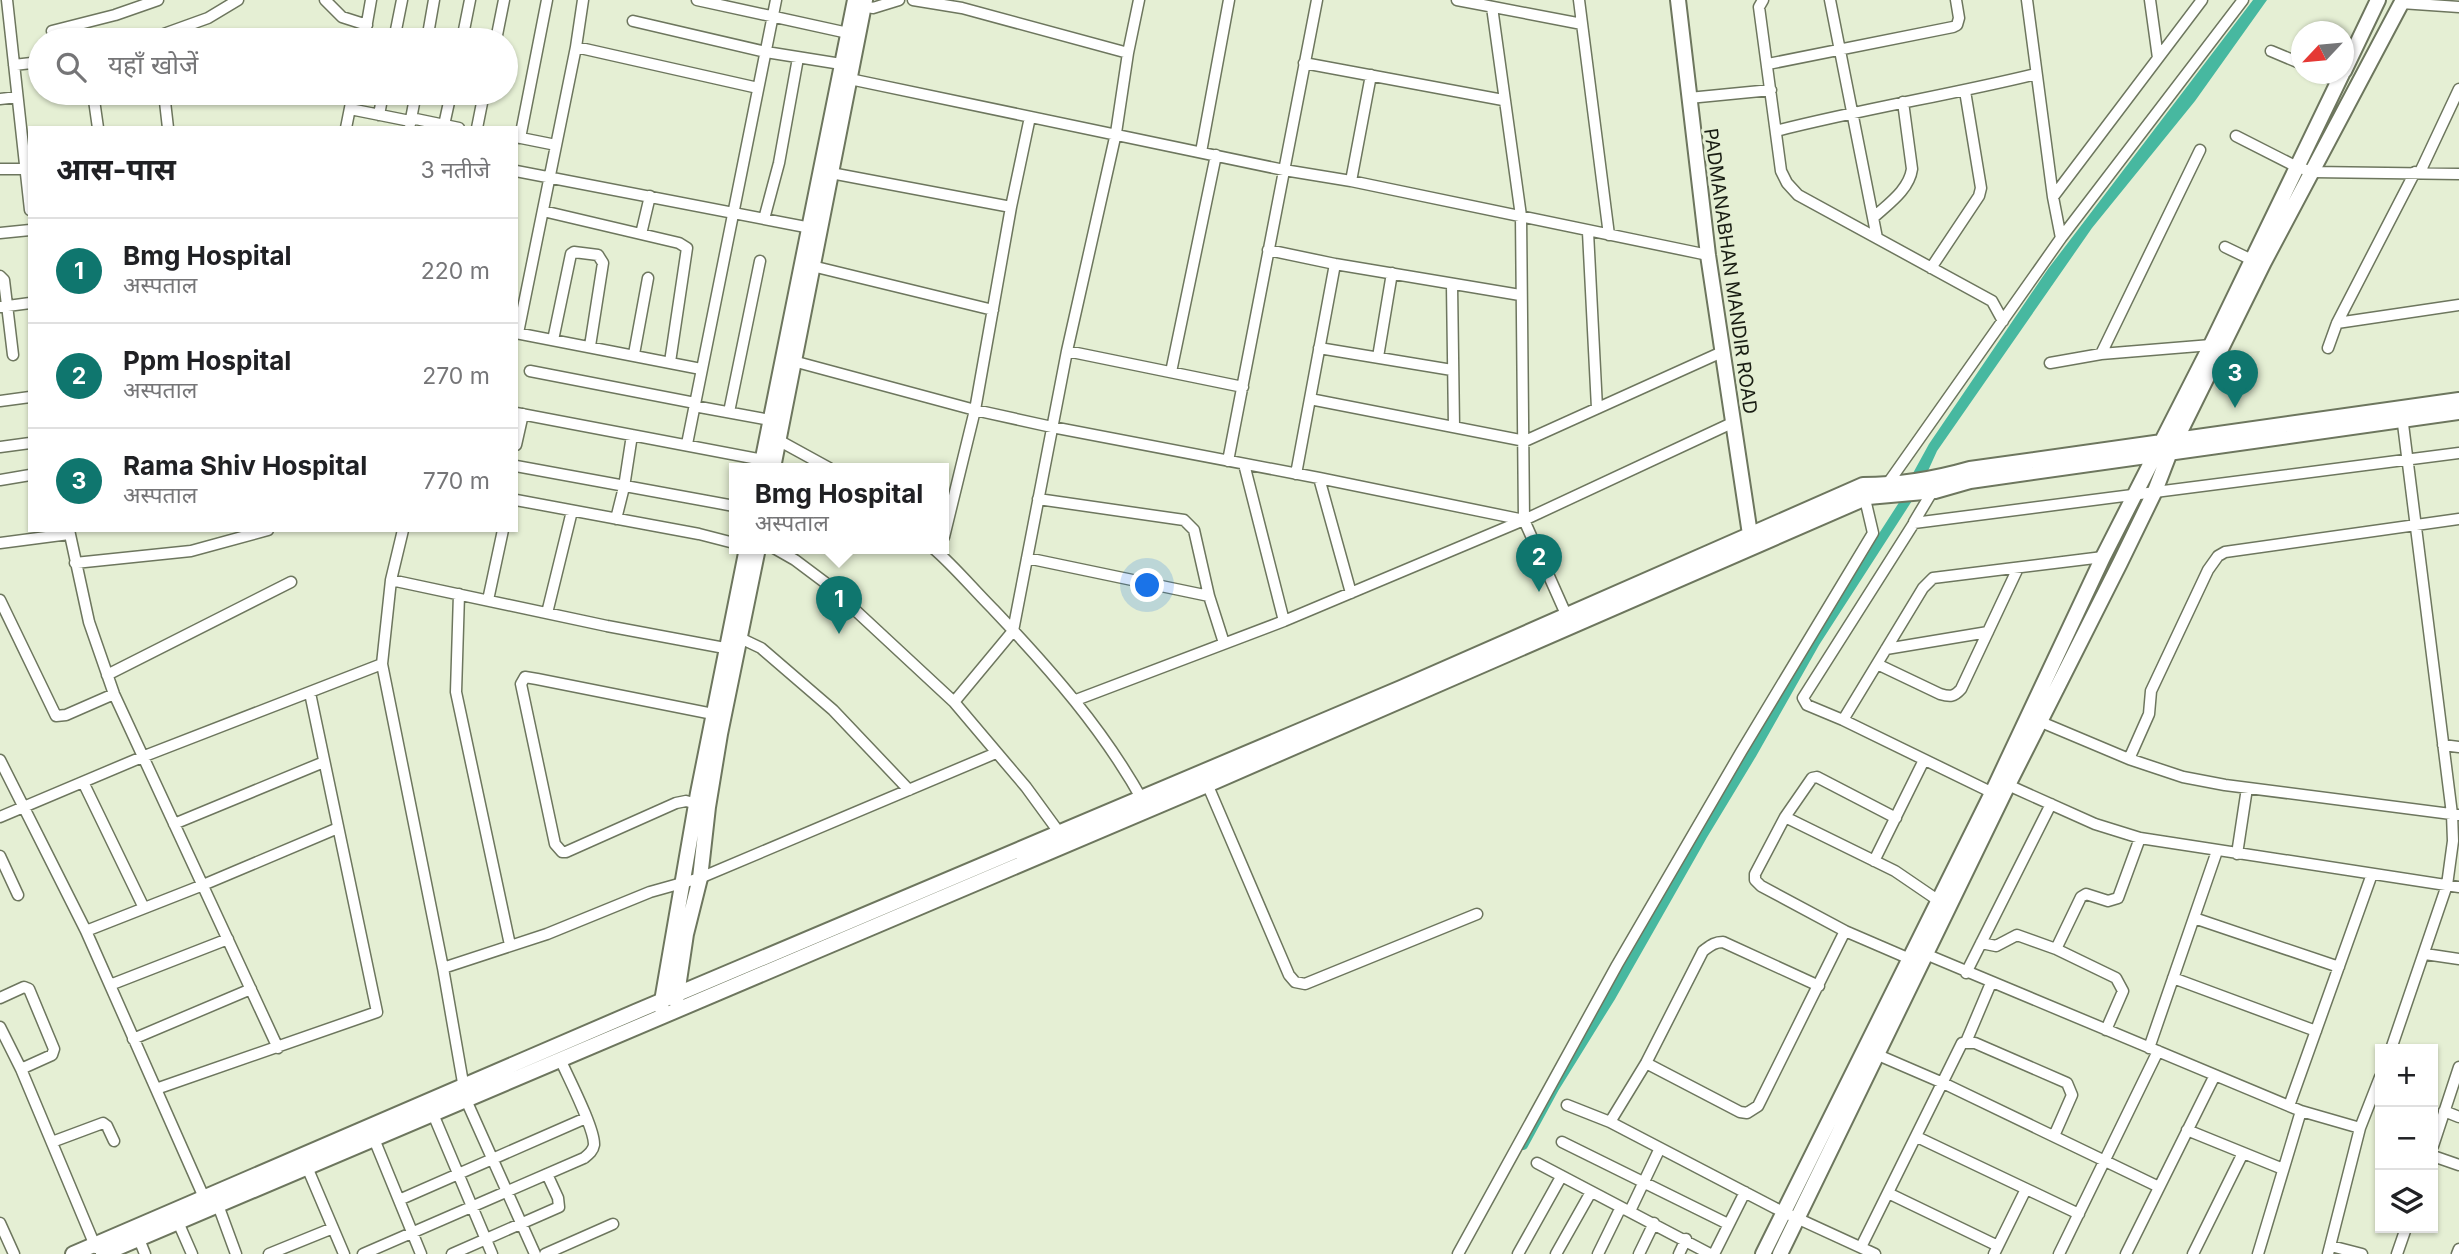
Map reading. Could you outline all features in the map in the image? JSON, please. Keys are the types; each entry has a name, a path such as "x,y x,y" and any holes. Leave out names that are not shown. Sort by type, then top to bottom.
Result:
{"street":[{"path":"4,0 28,194"},
{"path":"64,28 115,15 158,0"},
{"path":"183,28 208,18 238,0"},
{"path":"325,0 342,17 367,25"},
{"path":"366,28 372,0"},
{"path":"396,28 402,0"},
{"path":"429,28 434,0"},
{"path":"464,28 470,0"},
{"path":"498,28 504,0"},
{"path":"547,0 518,137 556,145"},
{"path":"518,328 576,47 583,0"},
{"path":"697,0 848,33"},
{"path":"687,444 776,0"},
{"path":"859,3 873,8 899,0"},
{"path":"913,0 963,4 1128,52"},
{"path":"954,702 1013,631 1067,351 1116,134 1139,0"},
{"path":"1201,152 1229,0"},
{"path":"1228,461 1317,0"},
{"path":"1457,0 1582,24"},
{"path":"1579,0 1609,235"},
{"name":"PADMANABHAN MANDIR ROAD","path":"1678,0 1708,255 1751,540"},
{"path":"1763,0 1759,7 1781,171 1787,183 1798,195 1992,301 2003,321"},
{"path":"1830,0 1877,238"},
{"path":"1768,64 1953,27 1959,18 1956,0"},
{"path":"2027,0 2053,197 2061,238"},
{"path":"2150,0 2158,58"},
{"path":"2053,197 2202,0"},
{"path":"1751,540 1892,489 2061,238 2243,0"},
{"path":"2354,49 2378,0"},
{"path":"1780,1254 1791,1215 1917,955 2001,792 2104,557 2313,172 2354,88 2402,2 2459,7"},
{"path":"769,457 793,361 812,267 814,228 831,173 848,33 859,3"},
{"path":"769,457 770,420 814,228 859,3"},
{"path":"1492,7 1521,216 1524,520 1569,621"},
{"path":"633,21 798,58 843,73 1030,117 1708,255"},
{"path":"576,47 758,88"},
{"path":"2271,51 2291,60"},
{"path":"764,219 779,163 798,58"},
{"path":"14,65 28,63"},
{"path":"1304,63 1503,100"},
{"path":"1776,131 1853,111 1965,91 2036,74"},
{"path":"1351,181 1371,75"},
{"path":"1763,1254 1791,1215 1878,1055 1939,901 2041,722 2155,491 2166,447 2211,345 2337,84"},
{"path":"2328,348 2337,323 2459,89"},
{"path":"1689,98 1771,90"},
{"path":"1931,268 1979,197 1981,188 1965,91"},
{"path":"0,99 18,97"},
{"path":"1873,218 1906,186 1910,178 1912,169 1903,102"},
{"path":"94,105 97,126"},
{"path":"166,105 169,126"},
{"path":"346,126 351,105"},
{"path":"379,115 381,105"},
{"path":"444,125 448,105"},
{"path":"477,126 482,105"},
{"path":"350,109 410,122 449,126"},
{"path":"949,517 975,410 1011,206 1030,117"},
{"path":"2236,136 2297,167 2313,172 2459,174"},
{"path":"2101,354 2200,150"},
{"path":"1171,372 1216,155"},
{"path":"0,169 25,169"},
{"path":"518,171 814,228"},
{"path":"831,173 1011,206"},
{"path":"641,234 650,196"},
{"path":"543,211 679,243 687,248 670,362"},
{"path":"0,233 28,230"},
{"path":"1588,232 1597,408"},
{"path":"2225,247 2252,260"},
{"path":"1268,250 1452,285 1520,295"},
{"path":"553,340 571,254 574,252 597,255 603,263 590,346"},
{"path":"729,412 760,261"},
{"path":"1296,474 1335,264"},
{"path":"812,267 993,310"},
{"path":"1378,357 1392,273"},
{"path":"0,276 4,280 4,307 13,355"},
{"path":"634,354 648,278"},
{"path":"1452,285 1454,427"},
{"path":"4,307 28,303"},
{"path":"2337,323 2459,305"},
{"path":"518,333 701,369"},
{"path":"2050,363 2101,354 2211,345"},
{"path":"1320,348 1452,370"},
{"path":"1067,351 1243,387"},
{"path":"1310,399 1525,441 1722,352"},
{"path":"793,361 975,410 1052,427 1524,520"},
{"path":"530,371 770,420"},
{"path":"0,401 28,397"},
{"path":"73,1254 99,1251 139,1239 178,1223 210,1204 433,1114 465,1093 659,1019 1063,839 1569,621 1751,540 1863,485 1892,489 1970,481 2166,447 2402,414 2459,400"},
{"path":"2402,414 2459,412"},
{"path":"520,414 802,463"},
{"path":"2393,1044 2447,885 2456,815 2443,746 2402,414"},
{"path":"1076,700 1284,621 1524,520 1732,423"},
{"path":"616,519 632,435"},
{"path":"0,447 28,443"},
{"path":"1914,523 2459,453"},
{"path":"1244,464 1284,621"},
{"path":"518,466 729,505"},
{"path":"0,480 28,475"},
{"path":"1319,478 1351,593"},
{"path":"1931,485 1914,523 1804,693 1803,698 1807,705 1924,760 2001,792 2051,804 2095,824 2140,838 2459,887"},
{"path":"1038,499 1184,520 1194,530 1209,596 1224,643"},
{"path":"1458,1254 1624,953 1741,751 1873,533 1865,499"},
{"path":"518,500 729,542"},
{"path":"547,613 572,511"},
{"path":"2129,759 2149,714 2151,691 2208,570 2218,556 2225,552 2459,519"},
{"path":"0,543 69,532 89,622 114,694 278,1048"},
{"path":"75,563 191,551 261,532"},
{"path":"402,532 391,580 382,664 443,968 465,1093 535,1254"},
{"path":"488,600 503,532"},
{"path":"674,1012 686,934 699,878 702,805 713,714 734,646 746,554"},
{"path":"659,1019 682,883 702,805 734,646 757,554"},
{"path":"784,554 827,584 954,702 1026,787 1063,839"},
{"path":"942,554 1076,700 1145,804"},
{"path":"1843,720 1923,588 1933,578 2104,557"},
{"path":"1027,558 1209,596"},
{"path":"1877,664 1940,694 1956,695 2018,568"},
{"path":"391,580 547,613 734,646 761,648 833,710 909,790"},
{"path":"107,675 291,582"},
{"path":"458,594 456,692 510,946"},
{"path":"0,600 53,713 60,717 114,694"},
{"path":"1886,649 1987,632"},
{"path":"0,817 142,757 382,664"},
{"path":"702,805 686,801 676,803 562,852 555,844 521,684 525,677 537,678 713,714"},
{"path":"156,1089 377,1012 310,693"},
{"path":"2041,722 2129,759 2183,777 2456,815"},
{"path":"2443,746 2459,747"},
{"path":"443,968 547,934 650,892 699,878 996,753"},
{"path":"0,760 86,931 156,1089 236,1254"},
{"path":"1874,861 1924,760"},
{"path":"174,824 324,762"},
{"path":"1896,818 1817,777 1809,779 1785,817 1755,874 1755,880 1761,886 1845,931 1966,973 2301,1111 2360,1128"},
{"path":"1205,779 1289,975 1295,982 1305,984 1477,914"},
{"path":"83,782 144,908"},
{"path":"2237,854 2247,788"},
{"path":"1966,973 2051,804"},
{"path":"1785,817 1895,871 1939,901"},
{"path":"86,931 338,828"},
{"path":"2056,949 2081,897 2086,894 2108,901 2118,898 2140,838"},
{"path":"99,1251 465,1093 662,1002 1063,839"},
{"path":"2059,1254 2105,1160 2154,1049 2173,978 2217,851"},
{"path":"0,856 18,895"},
{"path":"2289,1106 2372,874"},
{"path":"2194,918 2339,967"},
{"path":"1646,1063 1740,1112 1747,1113 1758,1106 1845,931"},
{"path":"1981,943 1996,946 2017,934 2056,949 2116,978 2123,991 2106,1030"},
{"path":"110,985 228,939"},
{"path":"1611,1122 1646,1063 1703,951 1715,942 1723,942 1819,986"},
{"path":"2425,954 2459,959"},
{"path":"2173,978 2316,1031"},
{"path":"1567,1105 1611,1122 1745,1192 1869,1252 1888,1193 1959,1046 1966,1042 1991,983"},
{"path":"0,998 24,987 29,989 54,1049 51,1055 21,1069"},
{"path":"133,1039 251,989"},
{"path":"0,1027 21,1069 99,1251"},
{"path":"1966,1042 2067,1083 2072,1095 2054,1136"},
{"path":"1878,1055 1943,1083 2159,1187"},
{"path":"363,1254 548,1174 591,1152 593,1140 586,1118 560,1059"},
{"path":"2438,1130 2459,1068"},
{"path":"2126,1254 2215,1075"},
{"path":"2362,1254 2330,1250 2360,1128 2375,1090"},
{"path":"2258,1254 2301,1111"},
{"path":"2444,1111 2459,1117"},
{"path":"433,1114 492,1254"},
{"path":"399,1200 586,1118"},
{"path":"52,1142 103,1123 107,1124 114,1141"},
{"path":"2187,1130 2283,1169"},
{"path":"1917,1137 2079,1214"},
{"path":"374,1139 421,1254"},
{"path":"1562,1142 1728,1224"},
{"path":"1598,1254 1643,1183 1660,1148"},
{"path":"2193,1254 2243,1153"},
{"path":"2438,1158 2459,1165"},
{"path":"1537,1163 1712,1254 1745,1192"},
{"path":"307,1167 344,1254"},
{"path":"452,1254 559,1207 548,1174"},
{"path":"1518,1254 1560,1177"},
{"path":"1888,1193 1996,1250 2026,1189"},
{"path":"1556,1254 1591,1192"},
{"path":"0,1223 14,1254"},
{"path":"178,1223 192,1254"},
{"path":"1639,1254 1654,1223"},
{"path":"545,1254 613,1224"},
{"path":"270,1254 333,1228"},
{"path":"2398,1254 2404,1233"},
{"path":"139,1239 145,1254"},
{"path":"1679,1254 1686,1239"}],"water":[{"path":"2253,0 2267,0 2195,101 2092,228 1937,451 1927,473 1912,475 1929,444 2048,269"}],"waterway":[{"path":"1523,1145 1815,642 1913,490"}],"place":[{"name":"Rama Shiv Hospital","path":"2235,408"},
{"name":"Ppm Hospital","path":"1539,592"},
{"name":"Bmg Hospital","path":"839,634"}]}
